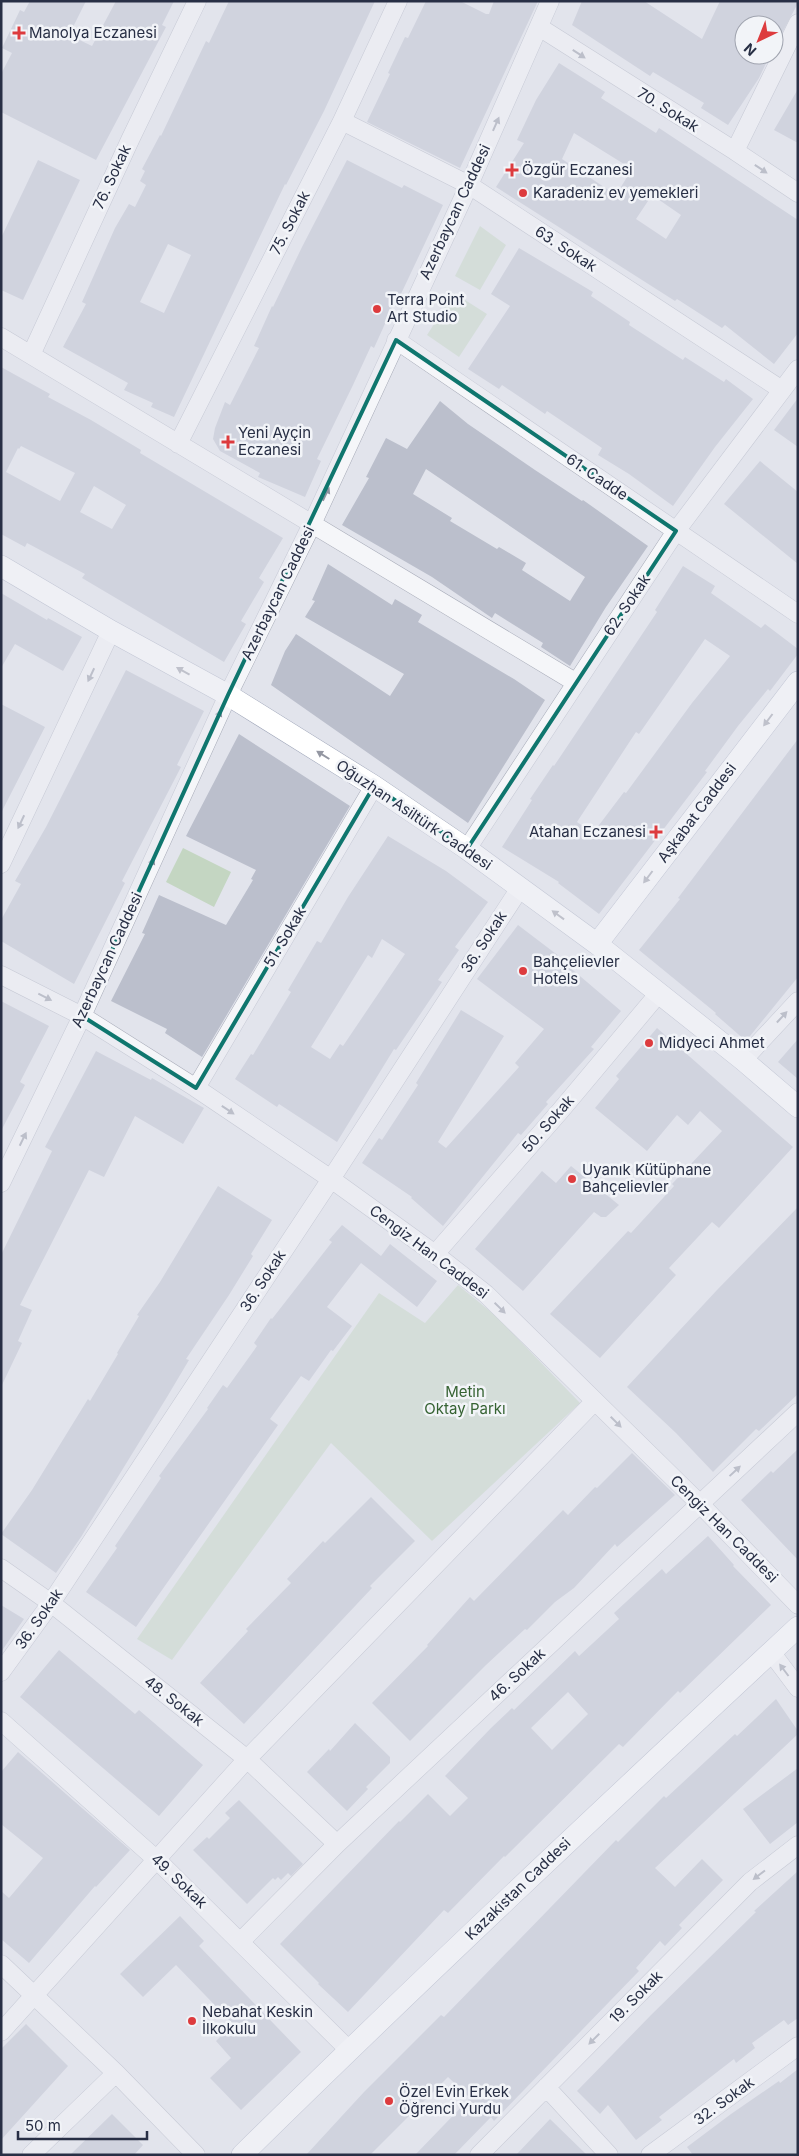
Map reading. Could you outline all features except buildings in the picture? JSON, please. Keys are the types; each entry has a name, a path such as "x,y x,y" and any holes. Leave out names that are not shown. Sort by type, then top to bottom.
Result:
{"main road":[{"name":"Oğuzhan Asiltürk Caddesi","path":"1,566 111,631 228,695 374,786 466,849 597,944 743,1060 798,1107"},
{"name":"Aşkabat Caddesi","path":"597,944 798,682"},
{"name":"Kazakistan Caddesi","path":"242,2155 349,2050 668,1746 798,1627"}],"street":[{"name":"76. Sokak","path":"31,355 130,140 197,1"},
{"name":"75. Sokak","path":"178,444 342,121 398,1"},
{"name":"Azerbaycan Caddesi","path":"1,1183 82,1016 228,695 312,524 469,185 550,1"},
{"path":"735,151 798,23"},
{"name":"70. Sokak","path":"538,27 798,193"},
{"name":"63. Sokak","path":"342,121 469,185 782,390"},
{"path":"1,338 575,682"},
{"name":"61. Cadde","path":"396,340 798,614"},
{"name":"62. Sokak","path":"466,849 676,531 798,369"},
{"path":"1,864 111,631"},
{"name":"51. Sokak","path":"196,1088 374,786"},
{"name":"36. Sokak","path":"1,1672 51,1603 331,1179 520,888"},
{"name":"Cengiz Han Caddesi","path":"1,975 82,1016 196,1088 331,1179 435,1254 486,1294 700,1504 798,1605"},
{"name":"50. Sokak","path":"435,1254 561,1110 658,993"},
{"path":"743,1060 798,1001"},
{"path":"1,2032 247,1759 595,1401"},
{"name":"46. Sokak","path":"240,1942 337,1844 798,1412"},
{"name":"48. Sokak","path":"1,1568 51,1603 247,1759 337,1844"},
{"path":"771,1652 798,1688"},
{"name":"49. Sokak","path":"1,1721 157,1860 349,2050"},
{"name":"19. Sokak","path":"479,2155 750,1882 798,1845"},
{"path":"1,1964 116,2073 196,2155"},
{"name":"32. Sokak","path":"650,2155 798,2046"},
{"path":"31,2155 116,2073"},
{"path":"546,2087 609,2155"}],"highlighted area":[{"path":"396,340 676,531 467,849 374,786 196,1088 82,1016 228,695"}],"green space":[{"path":"480,226 506,245 480,290 455,276"},
{"path":"454,293 487,314 459,357 427,335"},
{"path":"183,848 231,872 214,907 166,882"},
{"name":"Metin Oktay Parkı","path":"458,1285 496,1316 580,1403 432,1541 331,1443 172,1660 137,1639 379,1293 425,1323"}],"place":[{"name":"Manolya Eczanesi","path":"19,33"},
{"name":"Özgür Eczanesi","path":"512,170"},
{"name":"Karadeniz ev yemekleri","path":"523,193"},
{"name":"Terra Point Art Studio","path":"377,309"},
{"name":"Yeni Ayçin Eczanesi","path":"228,442"},
{"name":"Atahan Eczanesi","path":"656,832"},
{"name":"Bahçelievler Hotels","path":"523,971"},
{"name":"Midyeci Ahmet","path":"649,1043"},
{"name":"Uyanık Kütüphane Bahçelievler","path":"572,1179"},
{"name":"Nebahat Keskin İlkokulu","path":"192,2021"},
{"name":"Özel Evin Erkek Öğrenci Yurdu","path":"389,2101"}]}
